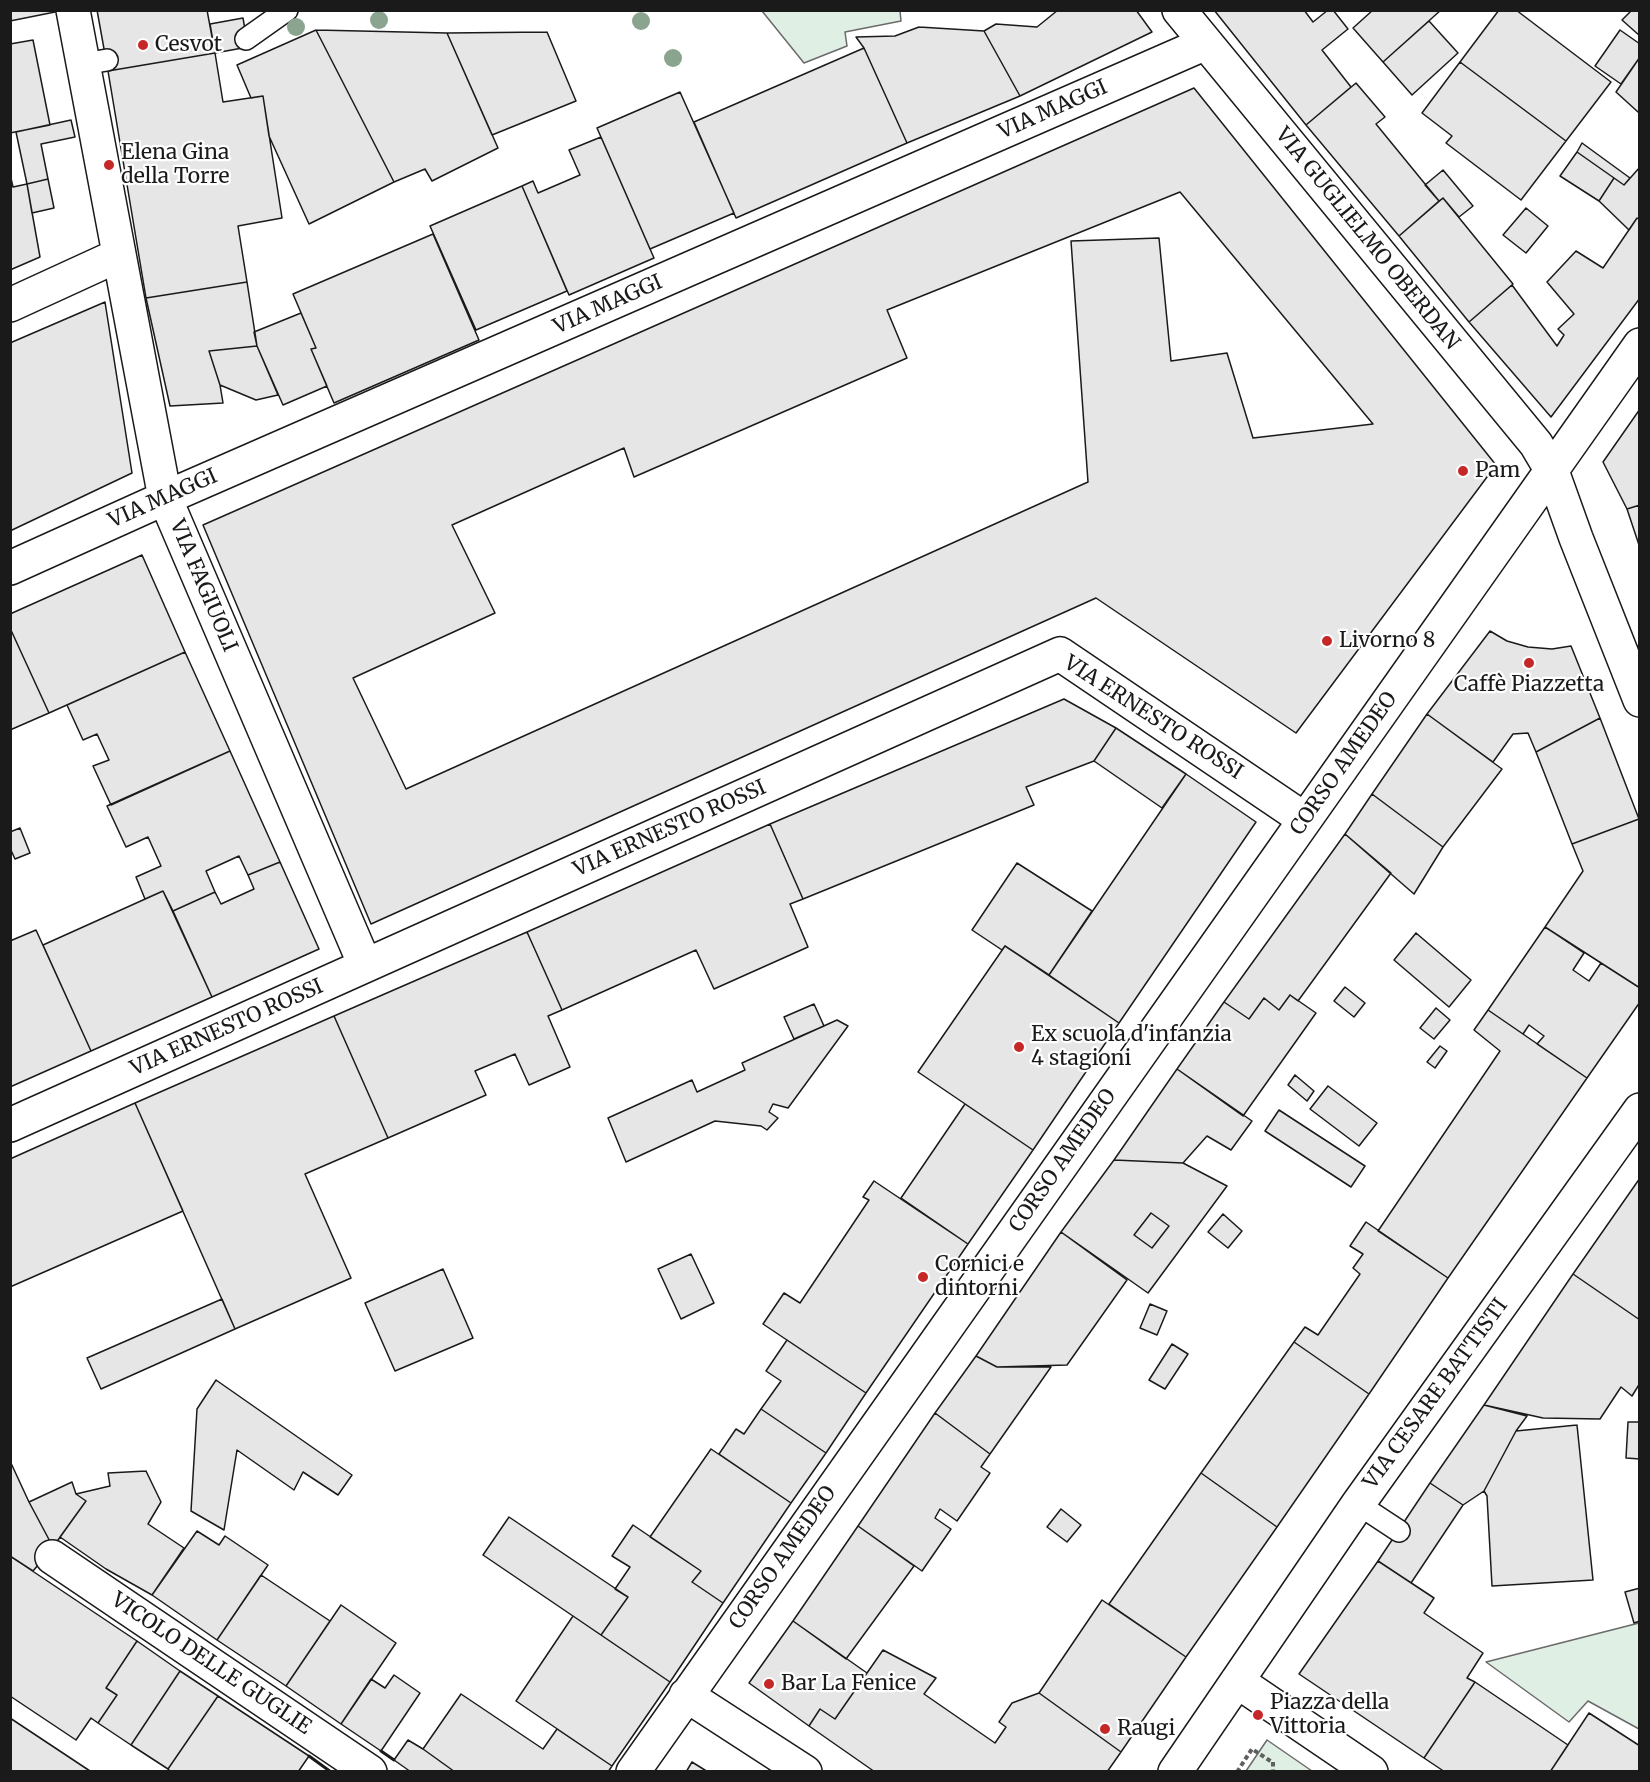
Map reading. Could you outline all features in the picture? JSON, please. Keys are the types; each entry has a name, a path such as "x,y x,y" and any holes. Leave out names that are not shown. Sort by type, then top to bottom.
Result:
{"street":[{"name":"VIA FAGIUOLI","path":"73,10 95,62 119,255 165,498 365,965"},
{"name":"VIA GUGLIELMO OBERDAN","path":"1179,10 1536,444 1552,471 1640,700"},
{"name":"VIA MAGGI","path":"10,568 165,498 1206,44"},
{"path":"10,305 119,255"},
{"name":"CORSO AMEDEO","path":"633,1772 1640,345"},
{"name":"VIA ERNESTO ROSSI","path":"10,1125 1060,654 1304,819"},
{"name":"VIA CESARE BATTISTI","path":"1237,1681 1358,1504 1640,1110"},
{"name":"VICOLO DELLE GUGLIE","path":"52,1557 370,1772"},
{"path":"1175,1772 1237,1681 1371,1772"},
{"path":"686,1695 805,1772"}],"lane":[{"path":"246,39 287,10"},
{"path":"1358,1504 1399,1531"}],"path":[{"path":"1237,1772 1252,1749 1272,1762"}],"green space":[{"path":"762,11 900,11 901,21 845,32 847,46 804,63"},
{"path":"1639,1623 1639,1729 1588,1701 1569,1722 1486,1662"},
{"path":"1267,1740 1312,1771 1246,1771"}],"building":[{"path":"10,10 55,10 55,12 10,21"},
{"path":"97,10 207,10 215,53 108,71"},
{"path":"1058,10 1136,10 1152,32 1020,96 984,31 996,24 1037,27"},
{"path":"1214,10 1304,10 1313,22 1328,10 1333,10 1348,29 1322,50 1351,87 1306,125"},
{"path":"1373,10 1441,10 1383,62 1353,28"},
{"path":"1499,10 1516,10 1611,82 1566,141 1460,62"},
{"path":"1632,10 1640,10 1640,36 1622,20"},
{"path":"243,18 248,47 215,53 210,24"},
{"path":"1429,21 1458,53 1412,95 1383,62"},
{"path":"919,27 984,31 1020,96 907,143 864,48 856,37 895,36"},
{"path":"316,30 447,33 498,148 432,181 425,169 394,182"},
{"path":"316,30 394,182 309,224 269,136 263,96 251,98 237,65"},
{"path":"1620,30 1640,44 1640,57 1621,84 1595,66"},
{"path":"547,32 576,101 492,135 447,33"},
{"path":"33,40 50,125 10,133 10,44"},
{"path":"864,48 907,143 736,218 694,122"},
{"path":"215,53 223,102 263,96 282,218 238,226 247,282 146,298 108,71"},
{"path":"1640,57 1640,109 1638,112 1616,92"},
{"path":"1460,62 1566,141 1521,200 1446,143 1452,136 1422,113"},
{"path":"1356,83 1385,117 1376,124 1439,201 1399,236 1306,125"},
{"path":"1194,88 1496,465 1296,733 1096,598 371,924 203,525","holes":["1180,192 1373,424 1253,438 1227,353 1171,361 1159,238 1071,241 1088,482 406,789 353,678 495,613 452,525 624,448 634,477 907,358 887,310"]},
{"path":"680,92 734,213 650,249 597,128"},
{"path":"71,120 75,137 41,144 48,179 27,184 16,132"},
{"path":"601,137 654,258 569,295 522,186 533,181 538,193 580,175 569,150"},
{"path":"1582,143 1630,178 1624,185 1577,152"},
{"path":"1577,152 1614,178 1599,201 1560,176"},
{"path":"1640,167 1640,220 1637,218 1629,230 1599,201 1614,178 1624,185"},
{"path":"1443,170 1473,206 1459,217 1443,198 1439,201 1425,185"},
{"path":"10,174 13,187 27,184 40,257 10,270"},
{"path":"48,179 54,208 32,213 27,184"},
{"path":"522,186 567,291 476,330 430,226"},
{"path":"1443,198 1513,284 1469,322 1399,236"},
{"path":"1526,208 1548,226 1526,253 1503,235"},
{"path":"1637,218 1640,220 1640,298 1551,417 1469,322 1512,285 1557,346 1564,335 1558,329 1574,314 1547,282 1576,251 1603,268"},
{"path":"433,234 479,340 334,403 311,349 316,348 293,294"},
{"path":"247,282 257,346 209,351 223,403 170,406 146,298"},
{"path":"105,302 132,473 10,531 10,343"},
{"path":"301,313 316,348 311,349 327,386 283,405 257,346 254,332"},
{"path":"257,346 278,395 256,400 220,385 209,351"},
{"path":"1640,409 1640,505 1627,509 1603,462"},
{"path":"1640,505 1640,548 1627,509"},
{"path":"142,555 185,652 49,713 10,628 10,614"},
{"path":"10,628 49,713 10,730"},
{"path":"1490,631 1507,641 1528,647 1552,649 1571,646 1600,718 1536,752 1528,733 1513,734 1493,762 1427,714"},
{"path":"185,652 230,751 111,805 93,766 109,760 97,734 83,740 67,705"},
{"path":"1064,699 1116,728 1094,761 1026,787 1034,805 803,899 770,824"},
{"path":"1427,714 1502,769 1443,847 1372,794"},
{"path":"1600,718 1639,819 1572,844 1536,752"},
{"path":"1116,728 1186,774 1162,808 1094,761"},
{"path":"230,751 280,862 248,875 239,856 206,871 215,892 173,911 163,891 145,899 136,877 161,866 148,837 126,847 107,806"},
{"path":"1186,774 1256,822 1119,1023 1049,975"},
{"path":"1372,794 1443,847 1414,894 1345,834"},
{"path":"1640,819 1640,988 1545,927 1583,871 1572,844"},
{"path":"770,824 803,899 790,904 808,947 714,989 696,950 562,1010 527,932"},
{"path":"20,828 30,853 15,859 10,848 10,832"},
{"path":"1345,834 1391,873 1298,1001 1290,995 1279,1010 1264,998 1249,1019 1224,1002"},
{"path":"280,862 319,949 212,997 173,911 215,892 221,904 254,889 248,875"},
{"path":"1017,863 1092,911 1049,975 1005,946 1002,950 972,930"},
{"path":"163,891 212,997 91,1051 43,945"},
{"path":"1545,927 1584,953 1573,970 1589,981 1601,963 1640,988 1640,1002 1587,1078 1537,1044 1544,1036 1529,1025 1523,1034 1488,1010"},
{"path":"36,930 91,1051 10,1087 10,941"},
{"path":"527,932 562,1010 548,1016 570,1067 529,1085 515,1054 475,1071 486,1095 388,1138 334,1016"},
{"path":"1416,933 1471,980 1449,1007 1394,960"},
{"name":"Ex scuola d'infanzia 4 stagioni","path":"1005,946 1119,1023 1033,1150 918,1072"},
{"path":"1345,987 1365,1003 1354,1017 1334,1001"},
{"path":"1290,995 1316,1013 1243,1116 1177,1069 1224,1002 1249,1019 1264,998 1279,1010"},
{"path":"814,1004 824,1026 794,1039 784,1017"},
{"path":"1436,1008 1450,1020 1434,1039 1420,1028"},
{"path":"1488,1010 1587,1078 1448,1278 1378,1231 1500,1051 1474,1030"},
{"path":"334,1016 388,1138 305,1174 351,1278 235,1329 135,1103"},
{"path":"837,1020 848,1026 788,1108 773,1104 769,1112 778,1118 767,1130 761,1126 715,1121 626,1162 608,1118 692,1080 697,1092 745,1070 742,1063"},
{"path":"1440,1046 1447,1051 1435,1068 1427,1062"},
{"path":"1177,1069 1252,1121 1231,1150 1207,1136 1183,1163 1114,1160"},
{"path":"1295,1075 1314,1091 1307,1101 1288,1085"},
{"path":"1328,1086 1377,1123 1359,1146 1310,1109"},
{"path":"135,1103 183,1211 10,1287 10,1159"},
{"path":"965,1104 1033,1150 968,1244 901,1198"},
{"path":"1279,1110 1365,1166 1351,1187 1265,1131"},
{"path":"1114,1160 1183,1163 1227,1186 1148,1293 1061,1232","holes":["1151,1213 1169,1226 1152,1248 1134,1235"]},
{"path":"1640,1178 1640,1320 1573,1274"},
{"path":"874,1181 968,1244 866,1393 763,1324 784,1293 800,1303 869,1200 863,1197"},
{"path":"1151,1213 1169,1226 1152,1248 1134,1235"},
{"path":"1223,1214 1242,1231 1228,1248 1208,1232"},
{"path":"1366,1222 1448,1278 1369,1394 1294,1342 1305,1327 1318,1335 1360,1274 1353,1268 1363,1254 1350,1246"},
{"path":"1061,1232 1127,1280 1067,1365 997,1367 976,1356"},
{"path":"691,1254 714,1303 681,1319 658,1269"},
{"path":"443,1269 473,1338 395,1371 365,1303"},
{"path":"1573,1274 1640,1320 1640,1383 1632,1396 1621,1387 1600,1419 1543,1418 1484,1405"},
{"path":"222,1299 235,1329 101,1389 87,1358"},
{"path":"1150,1304 1167,1311 1157,1335 1140,1328"},
{"path":"787,1340 866,1393 826,1453 761,1409 781,1381 766,1371"},
{"path":"1294,1342 1369,1394 1277,1527 1201,1473"},
{"path":"1172,1344 1188,1354 1165,1389 1149,1380"},
{"path":"976,1356 997,1367 1051,1367 990,1454 935,1413"},
{"path":"216,1380 352,1475 338,1495 303,1472 294,1490 237,1450 224,1530 191,1511 197,1409"},
{"path":"1484,1405 1527,1416 1516,1431 1484,1491 1463,1505 1430,1483"},
{"path":"761,1409 826,1453 791,1503 719,1454 736,1429 744,1434"},
{"path":"935,1413 990,1454 981,1467 990,1473 957,1521 940,1509 935,1518 951,1529 922,1571 858,1526"},
{"path":"1628,1422 1640,1422 1640,1459 1626,1458"},
{"path":"1577,1425 1593,1580 1492,1586 1487,1496 1484,1491 1516,1431"},
{"path":"711,1449 791,1503 723,1603 692,1582 701,1571 650,1537"},
{"path":"10,1461 53,1547 33,1571 10,1556"},
{"path":"146,1471 161,1502 148,1524 184,1548 152,1595 106,1569 60,1537 86,1501 76,1494 110,1486 108,1473"},
{"path":"1201,1473 1277,1527 1186,1657 1109,1604"},
{"path":"72,1482 76,1494 86,1501 53,1547 29,1502"},
{"path":"1430,1483 1463,1505 1411,1583 1378,1561"},
{"path":"1061,1509 1081,1525 1067,1542 1047,1527"},
{"path":"509,1517 628,1597 601,1635 483,1555"},
{"path":"633,1525 701,1571 692,1582 723,1603 670,1682 601,1635 628,1597 615,1589 630,1567 612,1556"},
{"path":"858,1526 914,1566 846,1659 793,1621"},
{"path":"197,1531 219,1545 225,1536 268,1565 217,1640 152,1595"},
{"path":"10,1556 137,1641 106,1688 117,1695 98,1723 91,1718 76,1740 10,1696"},
{"path":"1378,1561 1434,1598 1424,1613 1483,1653 1467,1678 1475,1682 1424,1758 1299,1674"},
{"path":"261,1575 330,1621 286,1686 217,1640"},
{"path":"1640,1588 1640,1621 1634,1623 1625,1592"},
{"path":"1102,1600 1186,1657 1121,1752 1039,1693"},
{"path":"341,1605 396,1643 341,1724 286,1686"},
{"path":"573,1616 670,1682 612,1766 516,1701"},
{"path":"793,1621 867,1673 835,1719 820,1709 809,1726 749,1683"},
{"path":"137,1641 180,1671 131,1745 98,1723 117,1695 106,1688"},
{"path":"883,1650 936,1678 924,1694 995,1743 1006,1727 999,1722 1012,1703 1039,1693 1121,1752 1107,1772 875,1772 809,1726 820,1709 835,1719"},
{"path":"180,1671 218,1696 168,1769 131,1745"},
{"path":"394,1675 420,1693 381,1751 341,1724 371,1679 385,1688"},
{"path":"1475,1682 1568,1745 1550,1772 1445,1772 1424,1758"},
{"path":"461,1694 543,1749 557,1729 612,1766 608,1772 455,1772 423,1749"},
{"path":"218,1696 309,1756 298,1772 171,1772 168,1769"},
{"path":"1589,1713 1640,1746 1640,1772 1550,1772"},
{"path":"10,1718 90,1771 10,1772"},
{"path":"408,1740 455,1772 411,1772 394,1760"},
{"path":"692,1762 708,1772 686,1772"}],"wall":[{"path":"381,1751 394,1760"},
{"path":"309,1756 331,1772"}],"place":[{"name":"Cesvot","path":"143,45"},
{"name":"Elena Gina della Torre","path":"109,165"},
{"name":"Pam","path":"1463,471"},
{"name":"Livorno 8","path":"1327,641"},
{"name":"Caffè Piazzetta","path":"1529,663"},
{"name":"Ex scuola d'infanzia 4 stagioni","path":"1019,1047"},
{"name":"Cornici e dintorni","path":"923,1277"},
{"name":"Bar La Fenice","path":"769,1684"},
{"name":"Piazza della Vittoria","path":"1258,1715"},
{"name":"Raugi","path":"1105,1729"}]}
